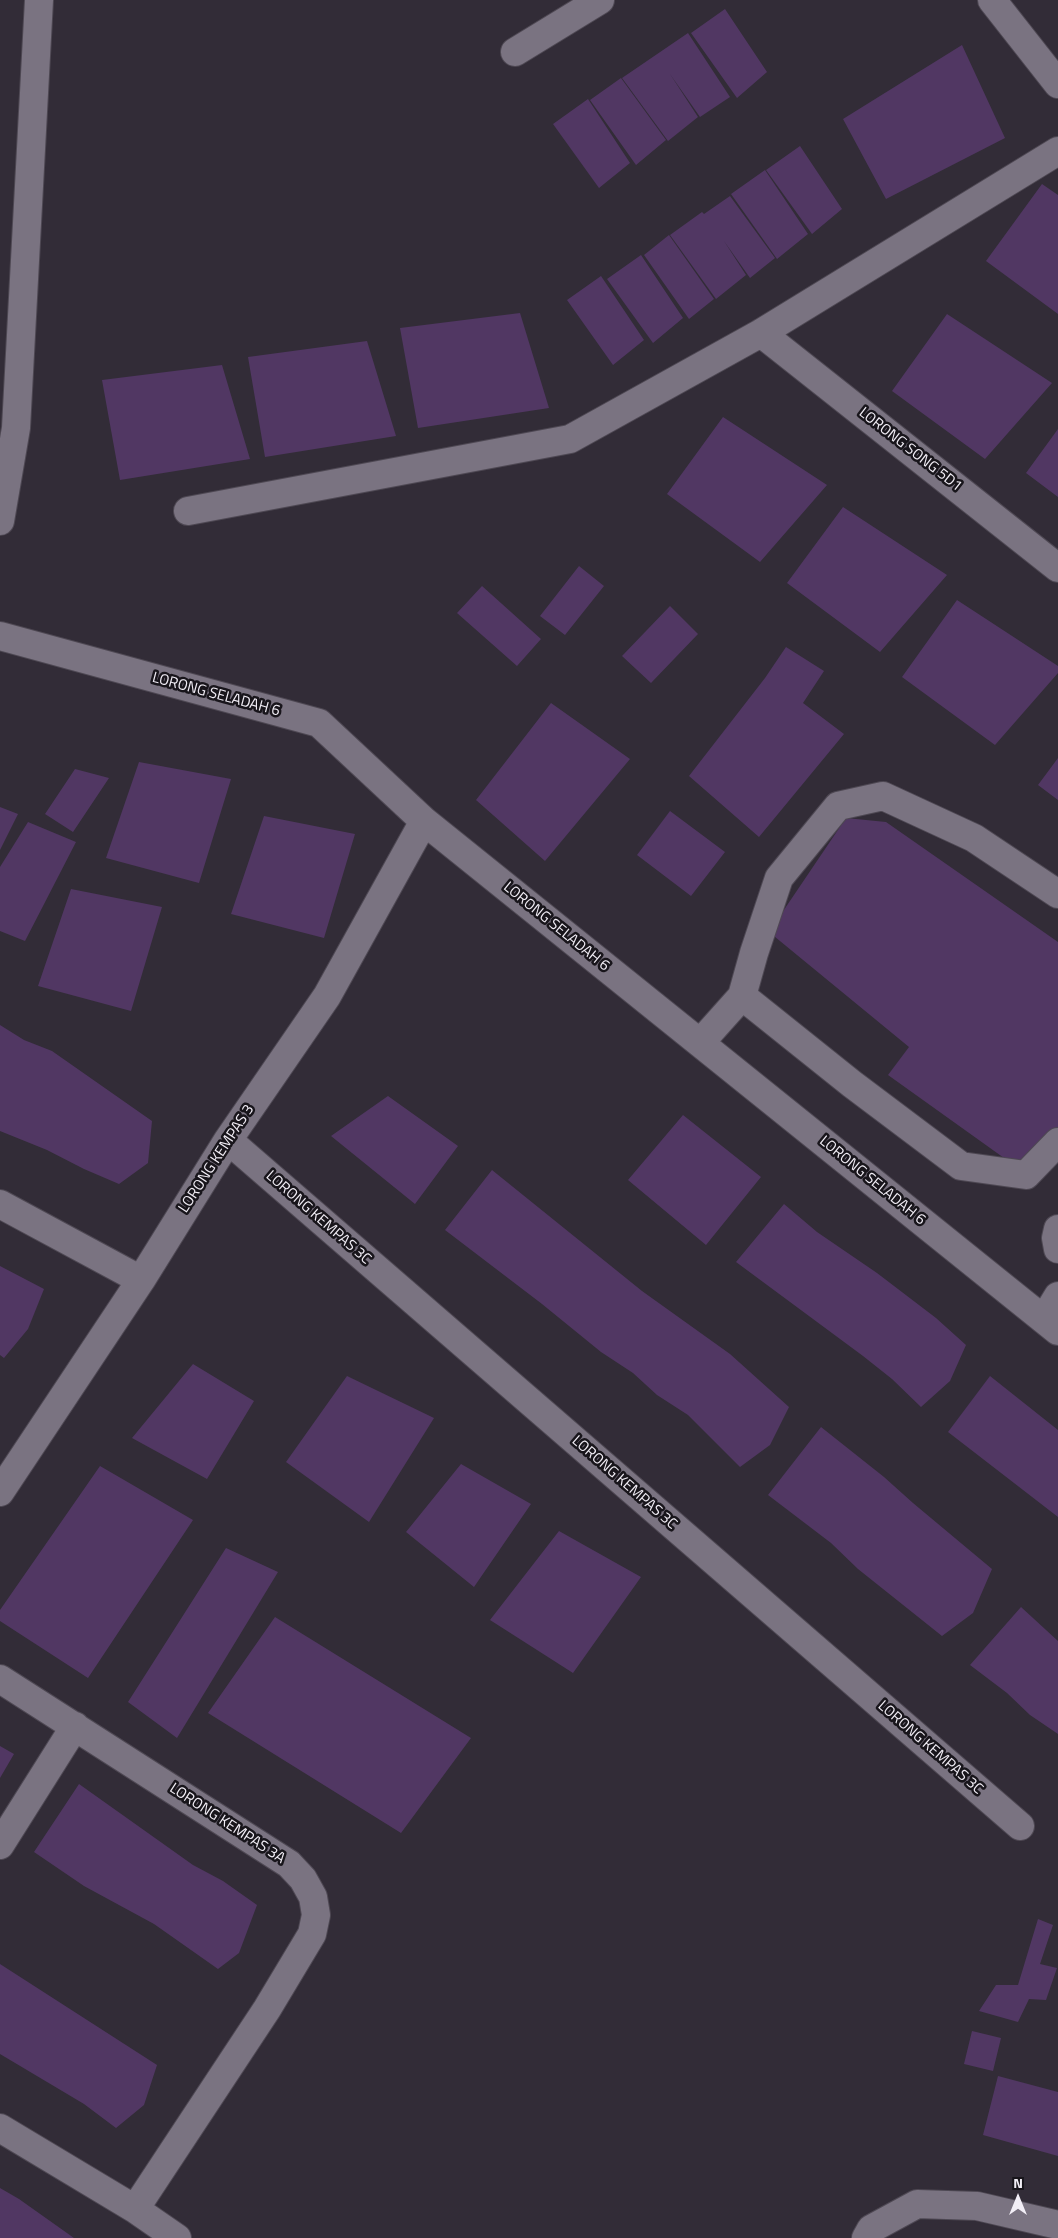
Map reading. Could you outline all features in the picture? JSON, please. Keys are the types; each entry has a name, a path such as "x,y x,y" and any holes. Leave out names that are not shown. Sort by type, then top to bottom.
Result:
{"street":[{"path":"0,521 16,428 39,0"},
{"path":"515,52 600,0"},
{"path":"992,0 1058,84"},
{"path":"188,511 570,439 761,333 1058,151"},
{"name":"LORONG SONG 5D1","path":"761,333 1058,568"},
{"name":"LORONG SELADAH 6","path":"0,636 319,723 424,821 1051,1325"},
{"path":"700,1042 742,996 779,878 838,806 883,796 974,838 1058,894"},
{"name":"LORONG KEMPAS 3","path":"0,1492 141,1280 228,1140 326,996 424,821"},
{"path":"742,996 852,1084 961,1166 1026,1175 1058,1142"},
{"name":"LORONG KEMPAS 3C","path":"228,1140 1020,1826"},
{"path":"0,1204 141,1280"},
{"path":"1058,1229 1056,1238 1058,1249"},
{"path":"1051,1325 1058,1296"},
{"name":"LORONG KEMPAS 3A","path":"0,1679 288,1864 303,1879 313,1897 316,1915 312,1934 266,2009 135,2209"},
{"path":"0,1845 75,1726"},
{"path":"0,2128 135,2209 177,2238"},
{"path":"866,2238 870,2229 917,2204 977,2206 1058,2225"}],"building":[{"path":"725,9 767,72 737,98 691,33"},
{"path":"688,33 730,97 700,117 670,74 698,117 668,141 622,78"},
{"path":"962,45 1005,138 886,199 843,119"},
{"path":"621,78 666,140 636,165 590,100"},
{"path":"588,99 630,163 599,188 553,124"},
{"path":"800,146 842,209 812,234 766,170"},
{"path":"765,170 808,234 777,259 731,194"},
{"path":"1042,184 1058,195 1058,314 986,261"},
{"path":"730,196 775,258 750,278 724,241 746,275 716,299 670,235 702,212 704,214"},
{"path":"669,235 714,299 689,319 644,255"},
{"path":"641,255 683,318 653,343 607,279"},
{"path":"601,276 644,340 613,365 567,300"},
{"path":"520,313 549,408 418,428 400,328"},
{"path":"947,314 1052,383 985,459 892,391"},
{"path":"367,341 396,436 265,457 248,357"},
{"path":"222,365 250,459 120,480 102,380"},
{"path":"723,417 827,485 760,562 667,494"},
{"path":"1058,429 1058,497 1026,473"},
{"path":"843,507 947,575 880,652 787,583"},
{"path":"579,566 604,586 565,635 540,616"},
{"path":"482,586 541,639 517,666 457,613"},
{"path":"957,600 1058,666 1058,673 995,745 902,677"},
{"path":"670,606 698,634 651,683 622,656"},
{"path":"786,647 824,671 803,703 844,734 759,837 689,776 765,678"},
{"path":"551,703 630,759 545,861 476,800"},
{"path":"1058,758 1058,800 1038,785"},
{"path":"139,762 231,779 199,883 106,858"},
{"path":"75,769 109,778 73,832 45,814"},
{"path":"0,807 18,814 0,850"},
{"path":"670,811 725,852 691,896 637,855"},
{"path":"264,816 355,834 324,938 231,914"},
{"path":"846,818 886,822 1058,942 1058,1131 1018,1168 888,1075 909,1047 769,932"},
{"path":"28,822 76,842 25,941 0,931 0,867"},
{"path":"71,889 162,907 131,1011 38,986"},
{"path":"0,1025 24,1040 52,1051 152,1121 148,1163 119,1184 47,1150 0,1131"},
{"path":"388,1096 458,1146 415,1204 331,1136"},
{"path":"683,1115 761,1177 706,1245 628,1180"},
{"path":"492,1170 642,1291 730,1354 789,1407 770,1445 740,1467 688,1415 657,1395 633,1373 601,1352 445,1230"},
{"path":"784,1204 817,1232 877,1273 936,1318 966,1345 950,1381 921,1407 892,1379 863,1356 736,1262"},
{"path":"0,1266 44,1289 28,1329 4,1358 0,1355"},
{"path":"193,1364 254,1401 207,1479 132,1438"},
{"path":"347,1376 434,1418 369,1522 286,1462"},
{"path":"990,1376 1058,1430 1058,1517 948,1432"},
{"path":"821,1427 884,1477 992,1569 973,1613 942,1636 858,1569 831,1543 768,1495"},
{"path":"461,1464 531,1504 474,1587 406,1532"},
{"path":"100,1466 193,1520 88,1678 0,1621 0,1610"},
{"path":"559,1531 641,1577 573,1673 490,1620"},
{"path":"226,1548 278,1572 177,1738 128,1702"},
{"path":"1021,1607 1058,1641 1058,1734 1030,1715 1007,1693 970,1665"},
{"path":"275,1617 471,1738 401,1833 208,1713"},
{"path":"0,1746 14,1754 0,1778"},
{"path":"79,1784 193,1865 223,1881 257,1905 239,1953 218,1969 154,1924 84,1886 34,1852"},
{"path":"1038,1919 1053,1925 1040,1964 1057,1968 1046,2000 1029,1999 1018,2022 979,2011 996,1985 1018,1985"},
{"path":"0,1964 157,2065 144,2105 116,2128 84,2104 0,2054"},
{"path":"972,2031 1001,2038 993,2071 964,2064"},
{"path":"998,2076 1058,2092 1058,2156 983,2135"},
{"path":"0,2188 19,2199 74,2238 0,2238"}]}
